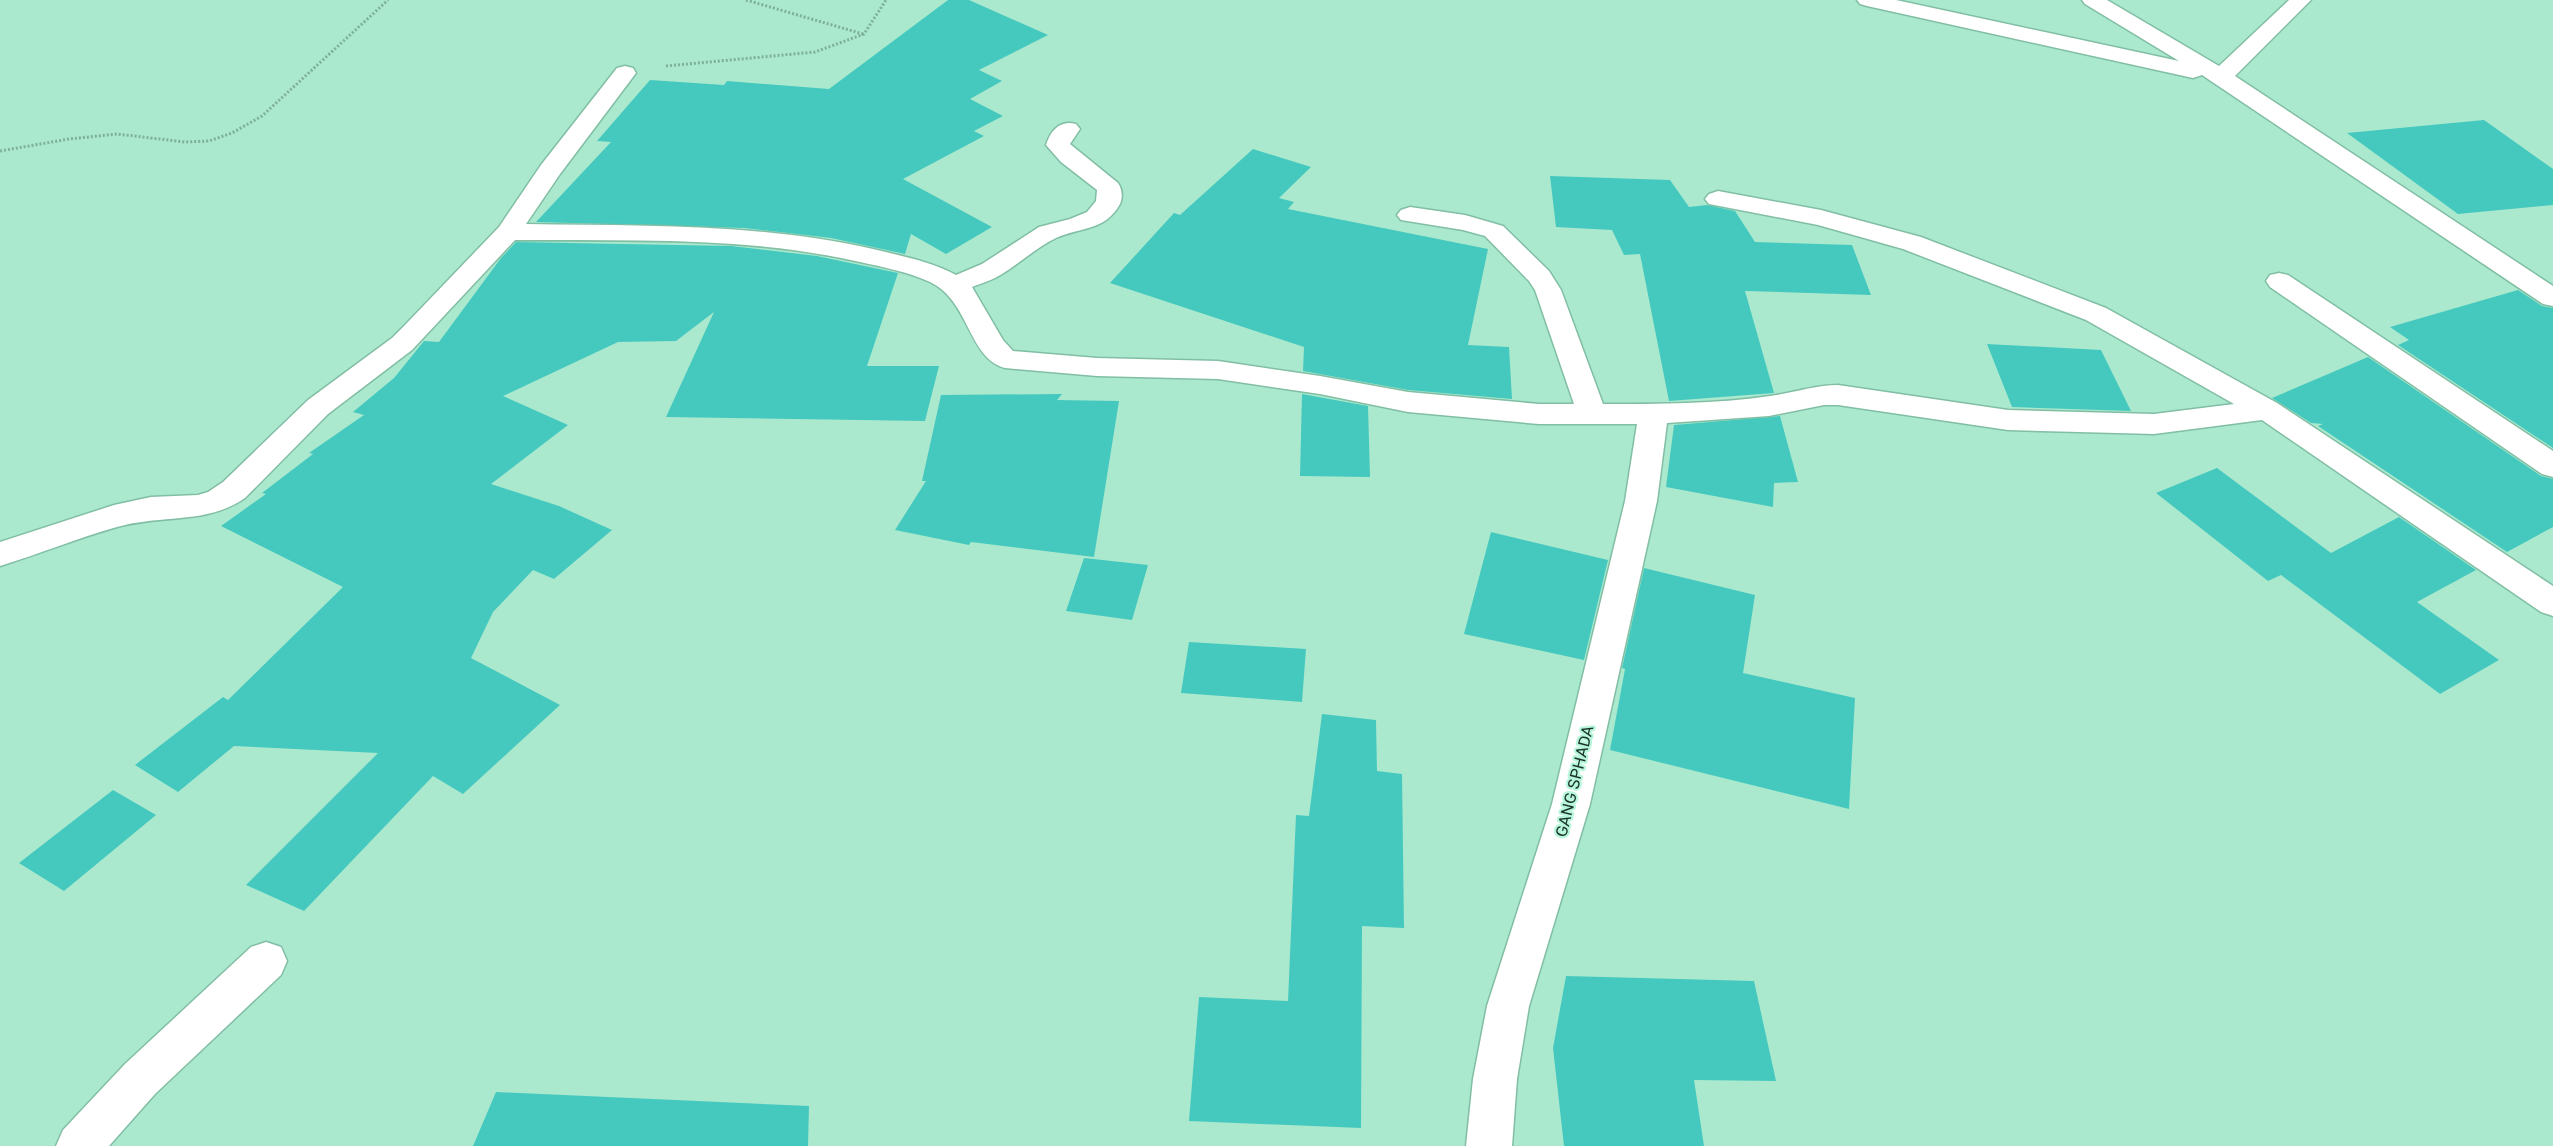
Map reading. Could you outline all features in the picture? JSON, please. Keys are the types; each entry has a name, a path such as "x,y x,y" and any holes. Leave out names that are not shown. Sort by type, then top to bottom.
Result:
{"street":[{"path":"1867,0 2221,77"},
{"path":"2092,0 2221,77 2553,298"},
{"path":"2221,77 2301,0"},
{"path":"0,554 114,516 151,508 198,506 218,501 234,490 318,408 402,344 508,232 550,170 626,74"},
{"path":"954,285 991,270 1048,232 1087,222 1106,207 1111,194 1109,188 1070,158 1058,145 1060,138 1068,129"},
{"path":"1718,198 1821,218 1912,243 2062,300 2116,325 2267,410 2553,603"},
{"path":"1410,215 1465,223 1494,231 1540,277 1548,290 1592,414"},
{"path":"508,232 768,239 826,246 916,268 954,285 979,316 996,352 1005,359 1097,367 1218,370 1320,385 1408,402 1539,414 1653,414 1769,406 1824,395 1838,395 2008,420 2154,424 2267,410"},
{"path":"2279,281 2553,466"},
{"name":"GANG SPHADA","path":"1489,1146 1503,1026 1571,804 1641,501 1653,414"},
{"path":"79,1146 141,1079 266,961"}],"path":[{"path":"0,151 69,139 117,134 185,142 209,141 232,133 262,116 388,0"},
{"path":"746,0 864,34"},
{"path":"626,74 680,64 815,52 864,34 886,0"}],"building":[{"path":"948,0 969,0 1048,35 979,70 1002,81 970,99 1003,116 974,131 984,136 903,179 992,227 946,254 911,234 905,254 831,238 744,228 536,222 611,142 597,141 650,80 724,85 727,81 829,89"},
{"path":"2484,120 2553,169 2553,205 2458,214 2347,133"},
{"path":"1253,149 1311,167 1279,198 1294,202 1288,209 1488,249 1468,345 1509,347 1512,399 1408,390 1303,371 1304,347 1110,283 1174,213 1180,215"},
{"path":"1550,176 1670,180 1689,207 1707,205 1735,211 1755,242 1852,245 1871,295 1745,291 1774,393 1669,401 1640,254 1624,255 1612,230 1556,227"},
{"path":"516,242 731,246 817,256 898,273 867,366 939,366 925,421 666,417 714,312 676,341 618,342 503,396 568,425 491,484 559,506 612,530 554,579 533,570 493,612 471,658 560,705 463,794 433,776 304,911 246,885 378,753 234,746 178,792 135,765 223,697 228,700 343,587 221,526 266,494 262,493 313,454 309,453 364,415 353,412 394,378 424,341 439,342 501,258"},
{"path":"2518,290 2542,306 2553,308 2553,448 2398,345 2409,340 2390,327"},
{"path":"1987,344 2101,350 2131,411 2012,407"},
{"path":"2368,357 2541,476 2553,479 2553,527 2507,552 2318,426 2323,424 2311,423 2272,398"},
{"path":"1062,394 1057,400 1119,401 1094,557 971,542 969,545 895,530 926,481 922,481 941,395"},
{"path":"1302,394 1368,406 1370,477 1300,476"},
{"path":"1780,416 1798,482 1774,483 1773,507 1666,487 1674,425"},
{"path":"2217,468 2331,553 2399,517 2476,570 2417,602 2499,660 2440,694 2281,575 2268,581 2156,493"},
{"path":"1491,532 1608,560 1584,660 1464,634"},
{"path":"1084,558 1148,565 1132,620 1066,611"},
{"path":"1644,568 1755,595 1743,673 1855,698 1849,809 1610,750 1625,669 1622,668"},
{"path":"1189,642 1306,649 1302,702 1181,693"},
{"path":"1322,714 1376,720 1377,771 1402,774 1404,928 1362,926 1361,1128 1189,1121 1199,997 1288,1001 1296,815 1309,816"},
{"path":"113,790 156,815 64,891 19,863"},
{"path":"1566,976 1754,981 1776,1081 1694,1080 1704,1146 1564,1146 1553,1048"},
{"path":"496,1092 809,1106 808,1146 473,1146"}]}
